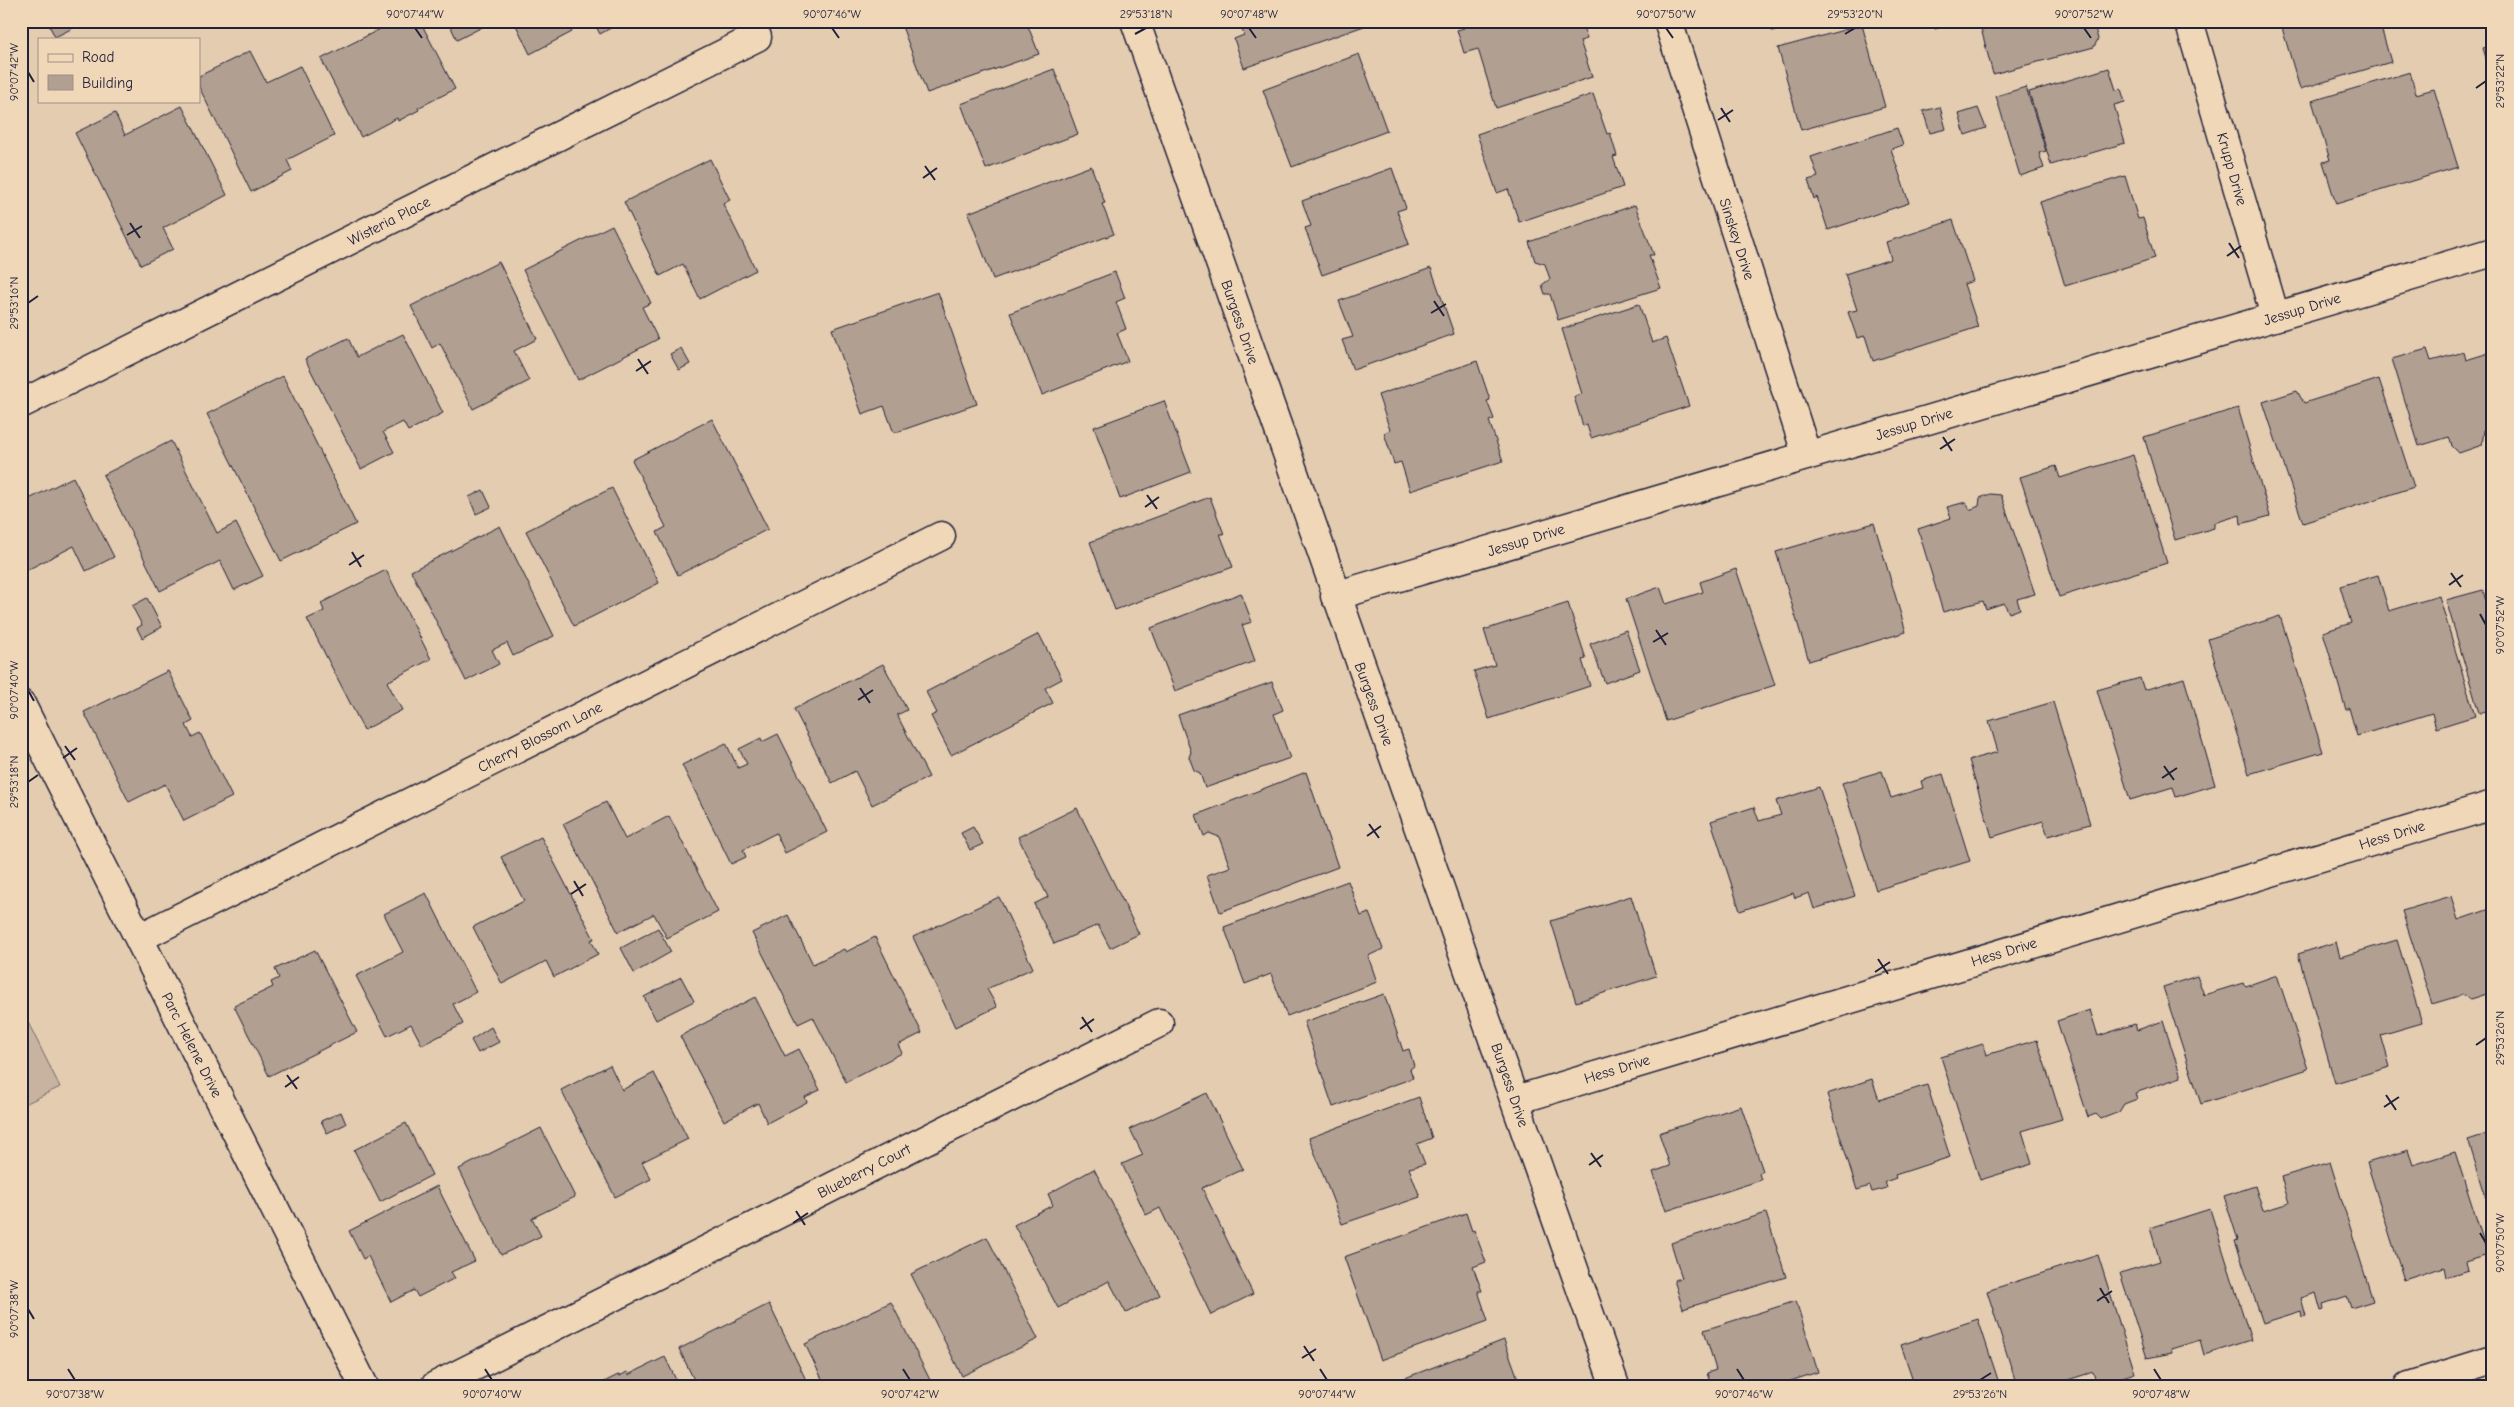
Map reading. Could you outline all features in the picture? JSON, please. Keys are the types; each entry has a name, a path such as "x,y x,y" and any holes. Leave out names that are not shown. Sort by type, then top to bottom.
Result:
{"street":[{"name":"Burgess Drive","path":"1135,21 1615,1386"},
{"name":"Sinskey Drive","path":"1668,21 1807,456"},
{"name":"Krupp Drive","path":"2189,21 2275,316"},
{"name":"Wisteria Place","path":"21,404 757,37"},
{"name":"Jessup Drive","path":"1336,596 2493,252"},
{"name":"Cherry Blossom Lane","path":"139,938 941,536"},
{"name":"Parc Helene Drive","path":"21,704 364,1386"},
{"name":"Hess Drive","path":"1516,1100 2493,805"},
{"name":"Blueberry Court","path":"435,1386 1159,1023"},
{"path":"2409,1386 2493,1360"}],"shaded area":[{"path":"21,1008 60,1087 21,1106"}],"building":[{"path":"47,21 87,21 55,37"},
{"path":"396,21 420,21 455,89 418,108 419,110 398,121 397,118 361,137 321,59"},
{"path":"448,21 494,21 457,40"},
{"path":"514,21 566,21 572,32 530,54"},
{"path":"593,21 623,21 600,34"},
{"path":"900,21 1026,21 1039,54 927,93"},
{"path":"1239,21 1365,21 1367,25 1244,68 1234,39 1244,35"},
{"path":"1462,21 1581,21 1587,39 1580,41 1592,77 1496,108 1478,49 1464,53 1457,30 1464,28"},
{"path":"1769,21 1803,21 1772,31"},
{"path":"1933,21 1953,21 1954,23 1935,29"},
{"path":"1979,21 2093,21 2098,39 2094,47 1993,74"},
{"path":"2280,21 2379,21 2391,62 2300,89"},
{"path":"1862,25 1885,107 1801,130 1778,48"},
{"path":"2493,45 2493,82 2483,48"},
{"path":"250,51 266,82 300,66 334,136 287,160 292,171 251,192 200,89 200,76"},
{"path":"1359,54 1387,131 1292,167 1263,90"},
{"path":"2109,68 2116,90 2121,89 2125,102 2114,105 2125,143 2051,165 2029,92"},
{"path":"1054,69 1078,134 986,169 961,104"},
{"path":"2410,72 2416,94 2434,89 2458,167 2336,204 2323,162 2330,160 2312,101"},
{"path":"2026,87 2046,151 2039,153 2044,168 2020,176 1996,96"},
{"path":"1593,94 1607,134 1610,133 1617,156 1613,157 1623,187 1519,222 1508,189 1497,193 1477,134"},
{"path":"182,106 227,195 163,228 173,249 141,265 75,133 115,113 125,135"},
{"path":"1940,107 1946,129 1930,133 1923,111"},
{"path":"1978,108 1986,128 1965,135 1959,114"},
{"path":"1897,128 1903,145 1891,149 1909,203 1828,230 1817,197 1814,199 1808,180 1818,177 1811,157"},
{"path":"710,159 730,200 723,204 756,270 700,299 683,264 660,276 624,202"},
{"path":"1091,166 1105,203 1102,204 1114,234 993,279 968,213"},
{"path":"1392,168 1406,208 1397,211 1409,244 1322,275 1305,228 1311,226 1302,201"},
{"path":"2125,176 2138,219 2143,218 2155,258 2065,286 2040,202"},
{"path":"1635,205 1654,255 1649,255 1661,288 1558,320 1550,294 1545,294 1542,285 1550,279 1545,264 1535,261 1529,242"},
{"path":"1953,220 1973,281 1964,284 1978,327 1873,361 1865,336 1857,338 1848,312 1857,310 1845,274 1891,259 1886,242"},
{"path":"612,225 651,303 642,307 658,339 578,380 523,270"},
{"path":"499,262 537,339 514,351 529,381 473,409 440,343 432,348 411,306"},
{"path":"1431,268 1454,334 1353,370 1342,340 1353,337 1339,301"},
{"path":"1115,272 1125,298 1116,302 1126,329 1117,333 1128,361 1042,395 1010,313"},
{"path":"938,292 977,404 894,433 884,406 862,414 832,329"},
{"path":"1639,304 1652,343 1666,338 1689,406 1591,438 1587,425 1583,426 1574,397 1582,394 1562,329"},
{"path":"403,334 443,413 408,431 403,422 383,432 394,452 361,469 305,359 348,338 357,357"},
{"path":"681,348 690,364 679,370 670,354"},
{"path":"2427,349 2431,361 2464,352 2466,360 2492,352 2493,427 2484,430 2482,445 2459,453 2452,446 2449,437 2419,446 2392,359"},
{"path":"1477,361 1490,400 1487,401 1494,419 1489,421 1503,461 1410,491 1401,462 1394,464 1384,433 1390,430 1378,395"},
{"path":"283,376 356,524 281,561 207,414"},
{"path":"2379,379 2414,487 2303,523 2263,402 2297,391 2304,403"},
{"path":"1164,401 1191,472 1120,499 1094,427"},
{"path":"2238,408 2270,516 2241,524 2240,515 2214,523 2214,528 2175,540 2144,437"},
{"path":"712,419 768,529 678,575 657,532 666,527 632,460"},
{"path":"171,441 217,533 236,523 263,576 234,590 220,561 160,591 103,475"},
{"path":"2133,455 2167,563 2059,597 2020,477 2056,466 2060,478"},
{"path":"73,477 114,557 86,571 74,546 21,573 21,503"},
{"path":"612,488 659,583 574,626 526,531"},
{"path":"483,490 491,507 476,514 469,497"},
{"path":"1990,494 2001,495 2035,594 2017,599 2020,609 2009,613 2004,603 1986,609 1983,601 1943,612 1918,529 1951,518 1947,507 1966,502 1970,510 1979,506 1980,498"},
{"path":"1210,497 1224,534 1220,534 1233,567 1115,610 1090,542"},
{"path":"1874,523 1906,632 1809,661 1776,552"},
{"path":"500,526 554,636 513,656 507,643 492,650 499,664 466,681 411,571"},
{"path":"1736,569 1775,685 1666,721 1626,599 1660,587 1666,604 1703,592 1700,582"},
{"path":"386,570 431,659 387,682 402,710 364,730 307,619 324,611 321,603"},
{"path":"2378,575 2389,611 2439,596 2475,716 2436,728 2432,713 2357,736 2349,708 2346,710 2323,632 2351,623 2340,586"},
{"path":"2483,590 2487,606 2493,605 2493,709 2479,713 2446,600"},
{"path":"1241,593 1252,622 1242,625 1255,661 1175,691 1151,628"},
{"path":"147,598 162,627 142,638 137,628 142,625 132,606"},
{"path":"1568,603 1586,659 1582,660 1590,686 1489,719 1474,671 1495,665 1484,630"},
{"path":"2280,616 2323,752 2249,774 2208,639"},
{"path":"1626,630 1640,670 1605,683 1590,644"},
{"path":"1039,634 1062,679 1045,688 1053,703 951,755 931,716 937,713 926,692"},
{"path":"883,664 907,710 897,715 929,777 872,805 855,771 832,783 794,709"},
{"path":"168,671 193,721 186,725 192,737 200,733 232,797 184,821 165,784 129,802 84,712"},
{"path":"2140,678 2144,690 2184,678 2215,785 2176,797 2173,787 2130,800 2097,690"},
{"path":"1272,682 1283,710 1274,714 1290,758 1205,788 1200,773 1194,770 1189,757 1191,752 1178,715"},
{"path":"2053,702 2090,824 2048,836 2043,821 1992,837 1969,760 1998,752 1989,721"},
{"path":"778,734 827,832 785,853 776,833 743,850 746,857 731,864 682,765 726,743 738,768 747,764 739,749 761,738 762,742"},
{"path":"1882,771 1891,798 1923,788 1921,781 1943,774 1970,861 1876,890 1842,783"},
{"path":"1306,772 1338,867 1220,912 1207,875 1230,867 1219,837 1209,833 1204,836 1196,815"},
{"path":"1819,787 1855,896 1814,909 1809,893 1795,898 1793,893 1740,911 1711,821 1754,807 1759,821 1781,815 1776,801"},
{"path":"606,802 625,839 669,816 718,912 667,938 654,914 618,932 563,824"},
{"path":"1077,808 1139,934 1110,948 1098,925 1054,944 1034,904 1048,897 1018,837"},
{"path":"973,827 983,844 970,850 961,833"},
{"path":"541,837 594,939 591,940 598,954 554,977 546,961 502,984 473,927 524,901 501,857"},
{"path":"1348,881 1361,916 1369,913 1383,949 1368,956 1377,982 1287,1016 1271,974 1245,984 1224,927"},
{"path":"426,893 476,992 453,1004 463,1024 422,1045 411,1024 387,1036 356,976 403,952 384,914"},
{"path":"1631,896 1656,976 1576,1002 1551,921"},
{"path":"2451,896 2458,920 2493,908 2493,988 2490,993 2471,999 2462,995 2432,1004 2402,911"},
{"path":"999,897 1033,968 987,989 997,1007 955,1027 913,937"},
{"path":"788,915 813,964 844,949 846,952 875,937 922,1033 898,1045 902,1053 846,1082 813,1017 798,1024 752,933"},
{"path":"658,928 671,952 634,973 621,948"},
{"path":"2397,940 2422,1023 2381,1035 2390,1067 2335,1083 2298,954 2336,942 2340,957"},
{"path":"315,950 357,1032 269,1076 234,1006 273,987 271,982 279,978 275,969"},
{"path":"2277,975 2308,1069 2201,1104 2163,987 2197,976 2204,995 2243,983 2246,986"},
{"path":"681,977 694,1001 656,1020 644,997"},
{"path":"1384,994 1403,1051 1409,1049 1414,1066 1410,1069 1413,1078 1333,1107 1304,1022"},
{"path":"755,997 785,1056 799,1049 820,1090 805,1097 807,1102 767,1123 758,1103 724,1121 680,1036"},
{"path":"2090,1010 2098,1036 2135,1024 2137,1030 2163,1021 2181,1077 2135,1093 2137,1099 2124,1104 2119,1112 2101,1119 2096,1114 2088,1117 2057,1021"},
{"path":"491,1027 499,1042 478,1053 471,1040"},
{"path":"2037,1040 2062,1119 2022,1131 2032,1164 1980,1180 1941,1057 1983,1044 1986,1055"},
{"path":"610,1065 622,1090 654,1073 688,1139 642,1162 651,1179 615,1197 561,1090"},
{"path":"1872,1079 1879,1100 1927,1085 1950,1157 1895,1175 1896,1178 1885,1182 1887,1188 1872,1192 1870,1186 1857,1190 1827,1094"},
{"path":"1207,1093 1243,1169 1202,1188 1253,1294 1211,1315 1160,1208 1146,1215 1122,1164 1143,1155 1130,1129"},
{"path":"1419,1097 1432,1138 1417,1144 1425,1164 1409,1168 1420,1197 1342,1224 1309,1138"},
{"path":"1741,1106 1763,1171 1759,1173 1761,1180 1666,1211 1653,1172 1670,1166 1659,1133"},
{"path":"341,1112 346,1124 327,1133 321,1121"},
{"path":"406,1123 432,1175 380,1202 354,1150"},
{"path":"541,1128 575,1197 532,1218 541,1236 501,1255 459,1169"},
{"path":"2493,1132 2493,1219 2468,1140"},
{"path":"2408,1150 2413,1165 2455,1152 2488,1255 2466,1262 2468,1270 2446,1277 2444,1267 2404,1280 2367,1163"},
{"path":"2330,1162 2373,1301 2351,1308 2347,1296 2323,1304 2324,1310 2321,1311 2316,1293 2301,1298 2306,1316 2302,1317 2301,1311 2263,1323 2235,1241 2238,1240 2224,1196 2255,1186 2263,1211 2289,1203 2281,1177"},
{"path":"1094,1169 1160,1295 1126,1313 1109,1281 1058,1308 1014,1225 1053,1205 1048,1194"},
{"path":"437,1186 475,1261 451,1272 455,1278 418,1297 414,1290 391,1302 368,1256 363,1259 349,1231"},
{"path":"2210,1209 2251,1340 2204,1355 2200,1340 2171,1349 2172,1353 2147,1358 2120,1273 2160,1261 2150,1228"},
{"path":"1466,1213 1486,1262 1473,1267 1482,1291 1478,1291 1488,1321 1381,1360 1344,1257"},
{"path":"1766,1213 1786,1277 1683,1309 1674,1280 1682,1278 1671,1243"},
{"path":"987,1237 1038,1339 962,1376 911,1274"},
{"path":"2098,1255 2135,1373 2097,1385 2093,1372 2052,1385 2051,1381 2035,1386 2017,1386 1987,1291"},
{"path":"1796,1301 1818,1372 1775,1386 1711,1386 1707,1373 1716,1370 1704,1330"},
{"path":"891,1302 931,1382 923,1386 822,1386 824,1383 805,1344"},
{"path":"769,1304 809,1386 697,1386 679,1349"},
{"path":"1978,1319 2000,1386 1915,1386 1901,1345"},
{"path":"1504,1340 1519,1381 1507,1386 1393,1386 1392,1383"},
{"path":"665,1357 679,1386 596,1386 618,1375 620,1376 627,1372 628,1375"}]}
